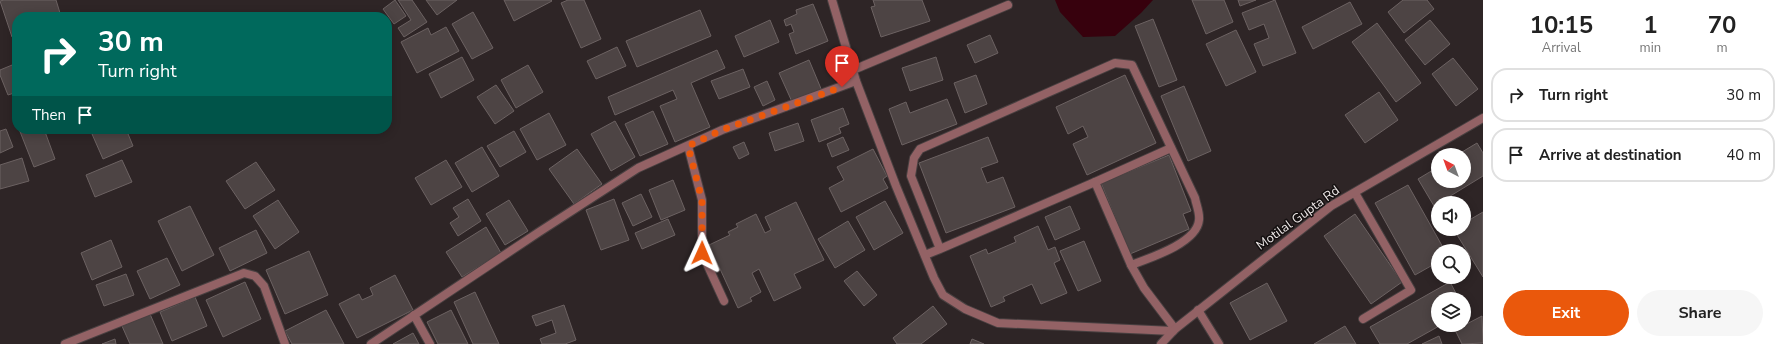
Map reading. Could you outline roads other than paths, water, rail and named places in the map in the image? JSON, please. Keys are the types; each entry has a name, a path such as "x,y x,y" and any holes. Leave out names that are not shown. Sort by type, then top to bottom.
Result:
{"street":[{"path":"832,0 856,81 924,255 943,295 965,309 998,323 1174,330"},
{"path":"853,70 1008,5"},
{"path":"940,249 911,176 914,158 920,149 1115,63 1132,65 1195,198 1199,220 1192,235 1161,254 1131,264"},
{"path":"371,344 538,232 638,168 722,130 856,81"},
{"name":"Motilal Gupta Rd","path":"1161,344 1174,330 1198,310 1331,206 1483,118"},
{"path":"688,146 702,200 702,253 724,301"},
{"path":"924,255 1171,148"},
{"path":"1094,182 1131,264 1144,288 1174,330"},
{"path":"1354,193 1411,290 1363,319"},
{"path":"65,344 244,273 255,276 264,286 285,344"},
{"path":"1198,310 1219,344"},
{"path":"414,315 430,344"}]}
